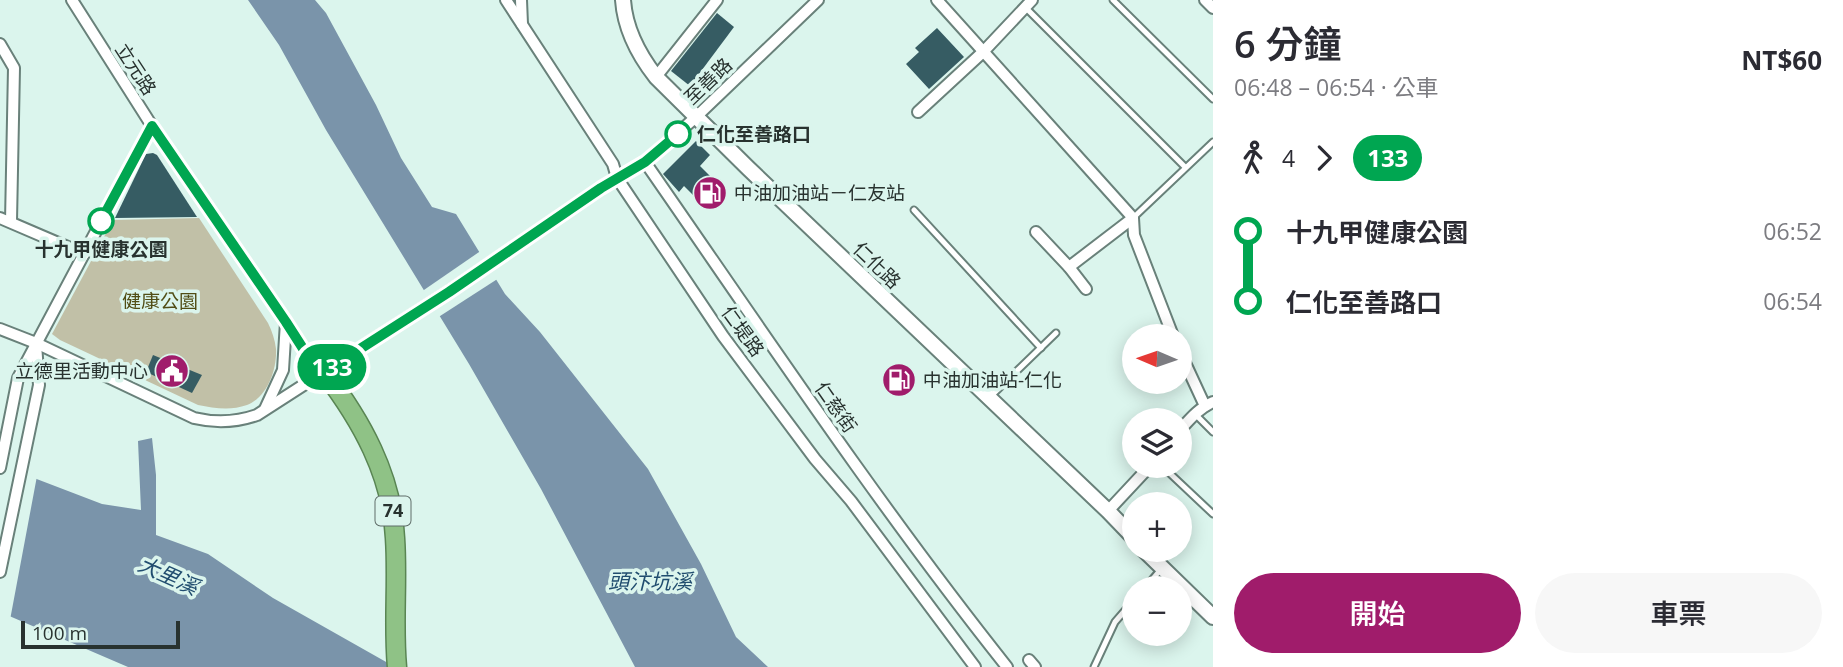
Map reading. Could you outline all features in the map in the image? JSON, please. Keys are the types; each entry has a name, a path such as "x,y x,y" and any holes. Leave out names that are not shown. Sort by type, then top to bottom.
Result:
{"highway":[{"name":"74","path":"324,372 340,393 372,447 388,490 395,535 397,667"}],"main road":[{"name":"仁化路","path":"623,0 633,42 656,76 1122,526"},
{"path":"1156,562 1213,617"}],"street":[{"name":"立元路","path":"36,343 152,126 72,0"},
{"name":"仁堤路","path":"506,0 613,164 617,178 723,336 814,459 851,501 975,667"},
{"path":"521,0 522,24"},
{"path":"656,76 717,0"},
{"name":"至善路","path":"0,328 194,418 222,421 250,418 449,292 617,178 645,162 818,0"},
{"path":"937,0 1133,218 1134,236 1168,324"},
{"path":"1205,0 1213,8"},
{"path":"918,112 983,52 1029,4"},
{"path":"0,44 14,68 5,220 83,254"},
{"path":"152,126 311,361 324,372"},
{"name":"仁慈街","path":"645,162 864,477 1007,667"},
{"path":"1069,267 1133,218"},
{"path":"1036,232 1086,289"},
{"path":"263,412 282,370 286,322"},
{"path":"0,572 39,385 32,362 36,343"},
{"path":"0,468 18,378 32,362"},
{"path":"1192,374 1209,404 1192,417"},
{"path":"1108,512 1139,478"}],"lane":[{"path":"1113,0 1213,99"},
{"path":"1029,4 1185,167"},
{"path":"1133,218 1213,142"},
{"path":"914,210 1041,348"},
{"path":"989,398 1056,333"},
{"path":"1195,414 1213,432"},
{"path":"1175,478 1213,514"},
{"path":"1155,576 1162,568"},
{"path":"1094,667 1115,622 1122,614"}],"green space":[{"name":"健康公園","path":"199,218 268,323 275,342 275,365 269,382 260,396 241,407 198,405 52,334 113,220"}],"water":[{"name":"頭汴坑溪","path":"248,0 315,0 326,13 376,105 401,158 432,207 456,214 505,294 540,332 648,469 701,564 736,637 768,667 635,667 541,489 469,364 326,130 279,45"},
{"name":"大里溪","path":"152,438 156,475 156,535 208,554 273,598 395,667 128,667 0,612 0,465 102,504 141,510 138,441"}],"pier":[{"path":"482,250 499,278 437,318 421,292"},
{"path":"0,462 37,476 10,620 0,615"}],"building":[{"path":"717,13 734,27 690,86 671,71"},
{"path":"937,28 964,57 929,89 906,64 919,52 915,48"},
{"path":"696,141 710,155 700,166 722,188 704,206 684,186 679,192 663,174"},
{"path":"146,154 157,155 197,217 115,218"},
{"path":"153,355 202,375 192,393 146,372"}],"bus line":[{"name":"133","path":"101,221 152,126 311,361 324,372 449,292 601,188 645,162 678,134"}],"place":[{"name":"仁化至善路口","path":"678,134"},
{"name":"中油加油站－仁友站","path":"710,193"},
{"name":"十九甲健康公園","path":"101,221"},
{"name":"立德里活動中心","path":"172,371"},
{"name":"中油加油站-仁化","path":"899,380"}]}
